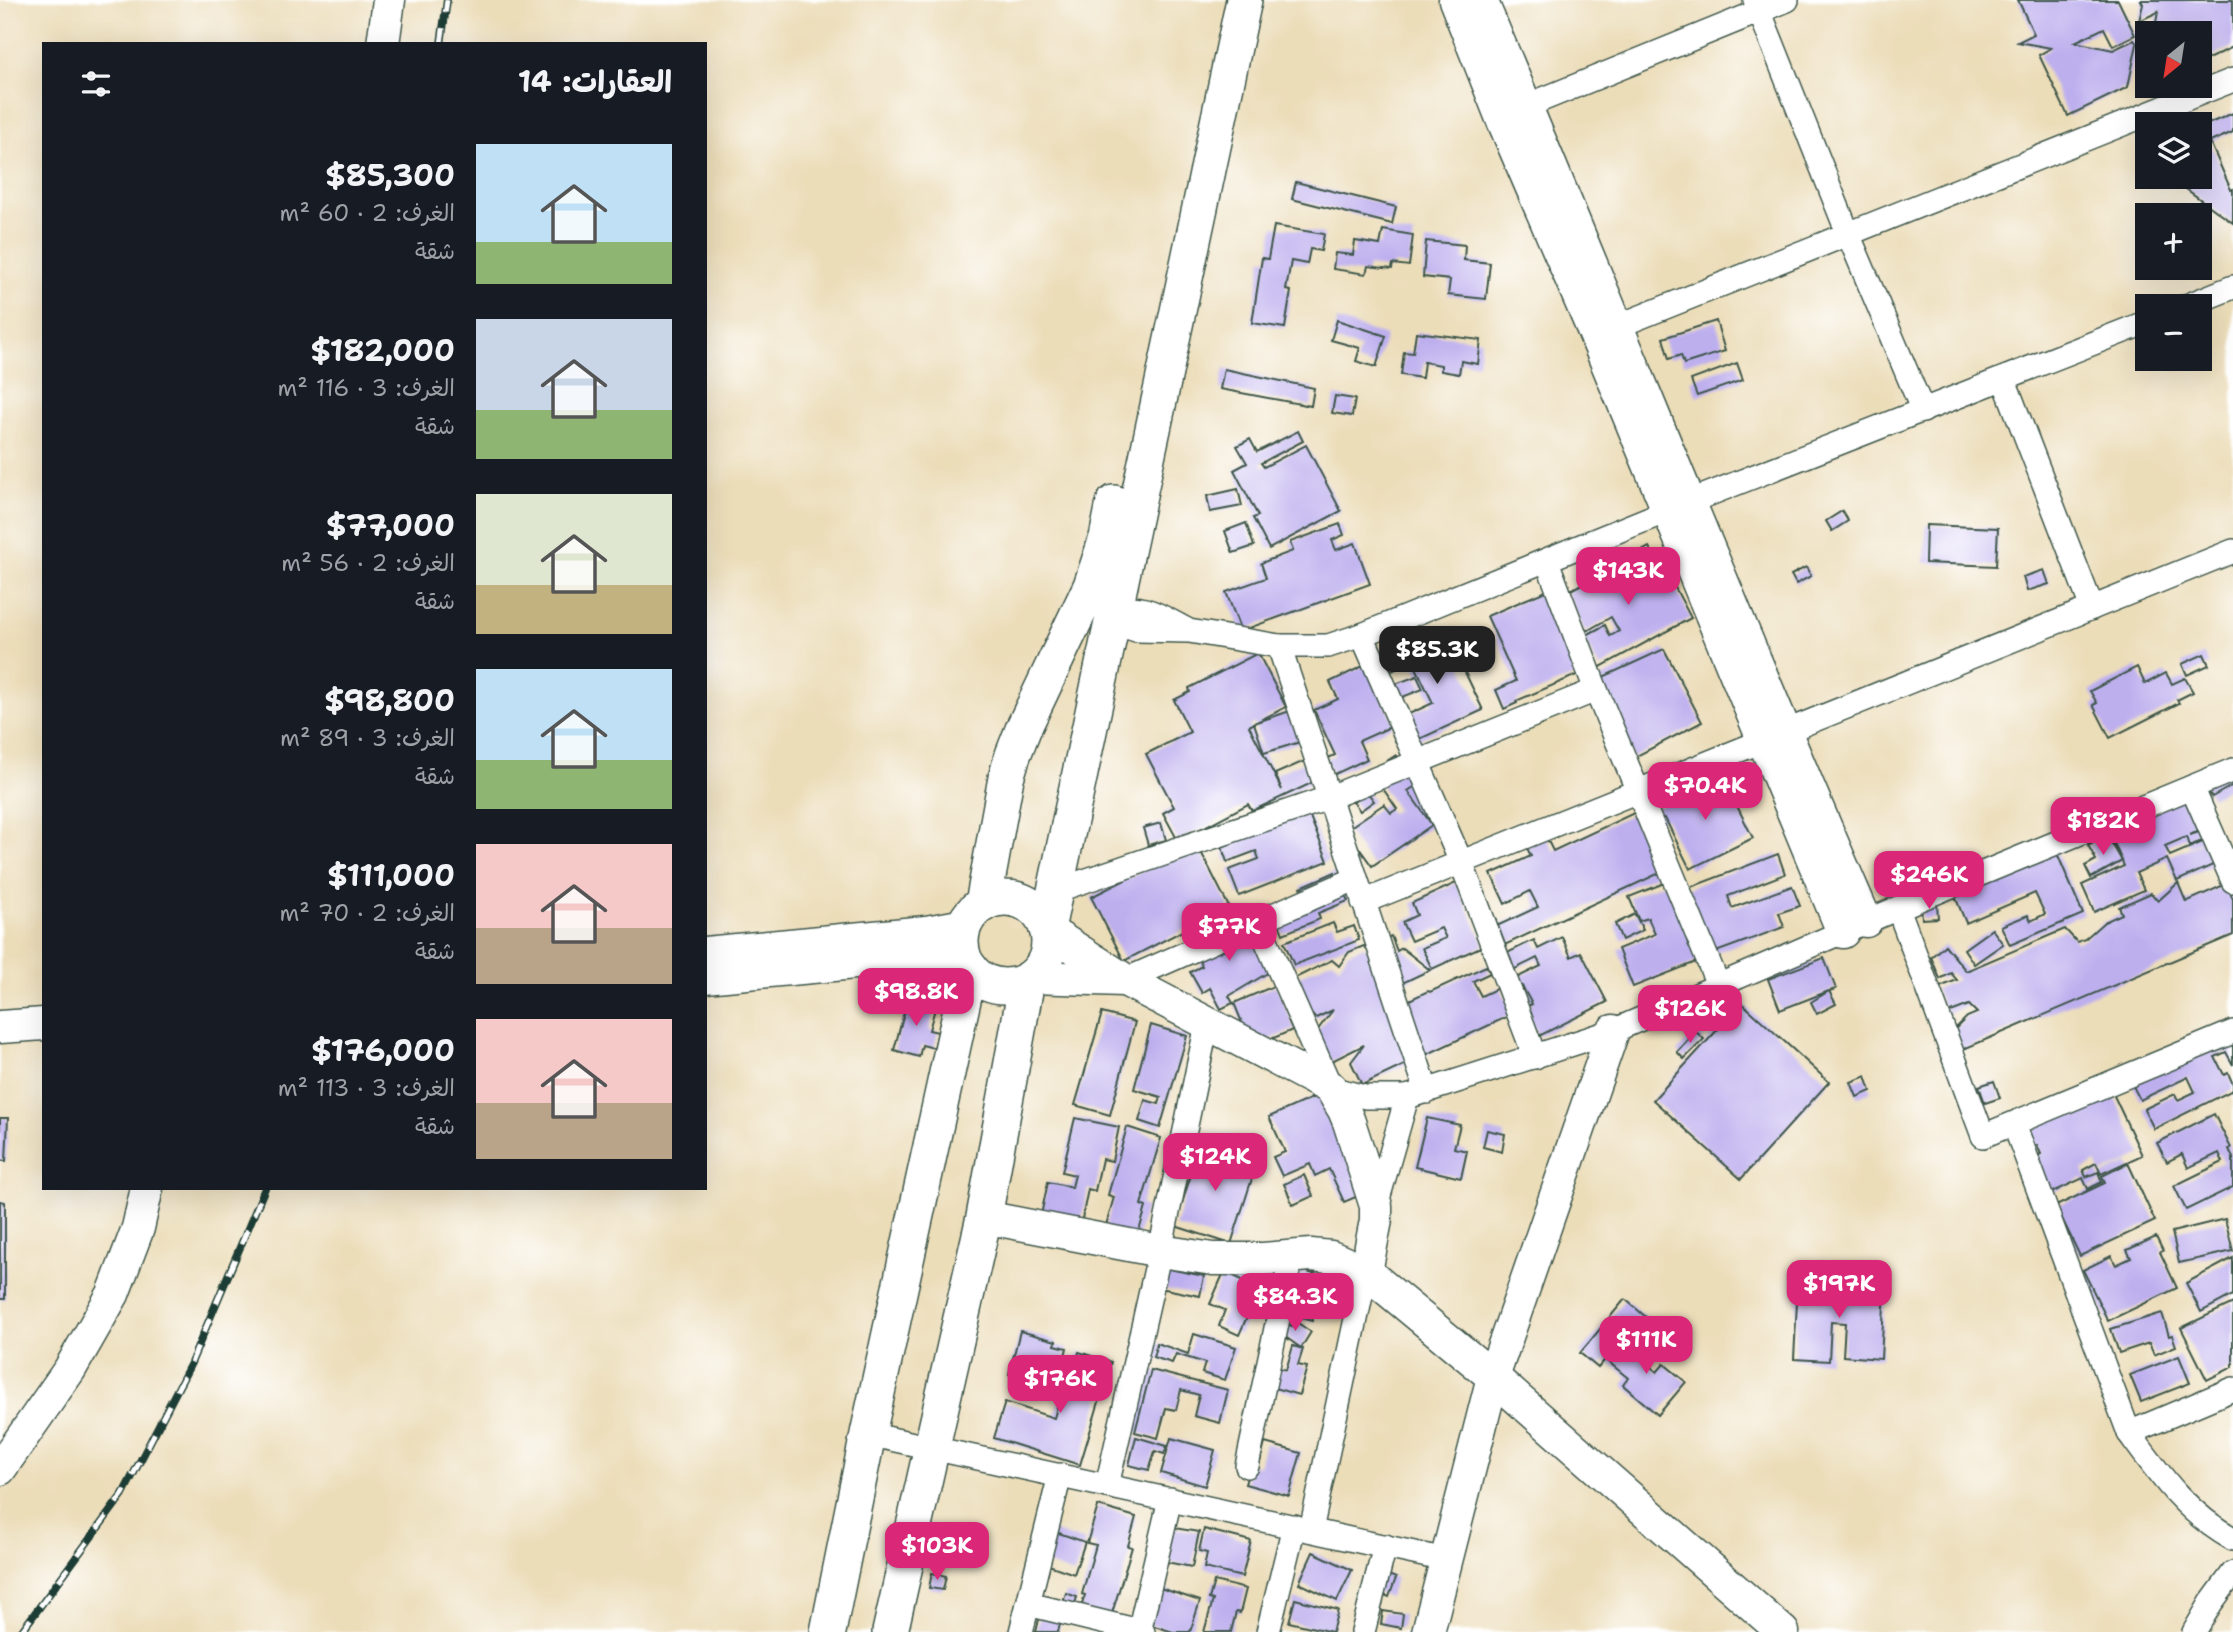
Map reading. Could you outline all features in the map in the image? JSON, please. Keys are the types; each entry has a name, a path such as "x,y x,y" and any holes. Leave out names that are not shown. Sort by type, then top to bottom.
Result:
{"main road":[{"path":"1047,929 1098,611 1107,538 1220,0"},
{"path":"974,915 995,899 1008,898 1032,907 1047,929 1047,956 1041,968 1016,984 1003,986 990,983 979,977 969,966 962,945 974,915 1006,779 1024,727 1098,611 1244,0"},
{"path":"828,1632 969,966"},
{"path":"890,1632 984,1217 1029,978"}],"street":[{"path":"383,42 389,0"},
{"path":"1455,0 1513,111 1618,326 1678,506"},
{"path":"1481,0 1513,111 1854,927"},
{"path":"1513,111 1758,5 1787,0"},
{"path":"1758,5 1849,236 1923,411"},
{"path":"1618,326 1849,236 2233,80"},
{"path":"2212,298 2231,292"},
{"path":"1098,611 1139,608 1189,631 1279,646 1328,646 1362,635 1678,506 2135,327"},
{"path":"2004,380 2092,607"},
{"path":"1363,902 2233,551"},
{"path":"1547,561 1596,690 1719,987"},
{"path":"1362,635 1461,862 1535,1057"},
{"path":"1279,646 1363,902 1417,1095 1376,1206"},
{"path":"1055,891 1328,798 1596,690"},
{"path":"1047,929 1125,980 1331,1088 1365,1097 1417,1095 1613,1031 1898,908 2233,769"},
{"path":"2192,787 2233,881"},
{"path":"1029,978 1125,980 1355,879"},
{"path":"1898,908 1983,1136 2233,1032"},
{"path":"707,953 926,932 974,915"},
{"path":"1258,922 1331,1088 1345,1110 1376,1206 1366,1272 1303,1528 1268,1632"},
{"path":"707,977 920,957 947,959 969,966"},
{"path":"0,1027 42,1024"},
{"path":"1107,1486 1207,1024"},
{"path":"1428,1632 1493,1377 1613,1031"},
{"path":"2014,1124 2129,1433 2183,1503 2233,1539"},
{"path":"0,1469 70,1369 113,1294 138,1228 147,1190"},
{"path":"984,1217 1213,1259 1240,1260 1311,1255 1331,1257 1366,1272 1493,1377 1783,1632"},
{"path":"1247,1466 1291,1257"},
{"path":"2129,1433 2233,1389"},
{"path":"868,1434 1447,1560"},
{"path":"1021,1632 1060,1475"},
{"path":"1028,1604 1141,1632 1170,1499"},
{"path":"1363,1632 1385,1546"},
{"path":"2194,1632 2233,1573"}],"building":[{"path":"2018,0 2118,0 2135,35 2113,46 2104,28 2075,42 2113,50 2134,40 2135,54 2128,87 2068,116 2039,55 2051,48 2018,42 2034,34"},
{"path":"2141,0 2233,0 2233,47 2212,57 2212,21 2156,21 2158,12 2139,21 2143,4"},
{"path":"2233,113 2233,132 2212,141 2212,122"},
{"path":"2212,147 2231,190 2233,189 2233,223 2212,208 2212,203 2205,203 2186,189 2212,189"},
{"path":"1296,182 1396,207 1392,224 1292,199"},
{"path":"1274,226 1324,234 1321,251 1310,249 1307,264 1291,261 1286,290 1291,291 1285,328 1252,323 1262,258 1268,259"},
{"path":"1383,230 1413,235 1409,266 1393,264 1392,269 1368,266 1366,274 1333,269 1335,253 1353,255 1355,241 1380,245"},
{"path":"1426,241 1465,245 1464,260 1490,263 1486,299 1448,295 1450,280 1423,277"},
{"path":"1337,320 1386,336 1376,367 1356,361 1360,348 1331,340"},
{"path":"1716,321 1725,351 1684,364 1681,355 1669,359 1663,338"},
{"path":"1416,332 1481,340 1478,364 1461,361 1459,374 1441,371 1441,365 1424,362 1422,378 1401,375 1404,352 1413,353"},
{"path":"1737,363 1743,380 1697,396 1691,380"},
{"path":"1224,369 1314,388 1311,406 1220,389"},
{"path":"1335,396 1355,399 1352,416 1332,413"},
{"path":"1298,431 1303,441 1261,463 1264,467 1306,445 1341,511 1269,549 1253,518 1258,516 1234,470 1247,463 1237,446 1250,439 1257,452"},
{"path":"1238,489 1242,506 1210,512 1207,496"},
{"path":"1842,511 1848,521 1832,531 1826,521"},
{"path":"1246,523 1254,546 1233,553 1225,531"},
{"path":"1340,524 1344,535 1332,540 1336,550 1355,543 1370,584 1241,631 1226,592 1266,578 1261,563 1293,551 1290,542"},
{"path":"1926,525 1998,528 1996,566 1925,563"},
{"path":"1649,547 1668,582 1671,580 1691,618 1599,668 1583,637 1605,625 1610,636 1619,631 1611,617 1585,632 1567,592"},
{"path":"1806,567 1811,576 1796,584 1791,575"},
{"path":"2044,570 2049,584 2027,591 2023,577"},
{"path":"1555,587 1586,671 1516,701 1517,703 1504,709 1496,690 1516,681 1487,616"},
{"path":"1445,630 1483,710 1411,743 1400,718 1433,703 1413,661 1392,671 1385,657"},
{"path":"1664,649 1702,722 1633,758 1592,682"},
{"path":"1258,653 1286,707 1249,726 1282,790 1275,774 1309,759 1318,780 1252,811 1248,804 1178,841 1163,813 1174,807 1146,754 1190,732 1174,700 1190,692 1189,688"},
{"path":"2204,654 2209,665 2187,675 2182,664"},
{"path":"1367,664 1395,725 1359,741 1367,759 1333,775 1326,759 1335,755 1314,710 1338,699 1330,682"},
{"path":"2137,667 2145,684 2166,673 2172,684 2185,678 2193,692 2177,700 2179,703 2110,738 2093,705 2097,703 2090,691"},
{"path":"1417,676 1423,689 1400,698 1395,684"},
{"path":"1290,711 1300,742 1264,753 1254,723"},
{"path":"1396,755 1417,785 1408,791 1432,825 1372,866 1346,830 1384,804 1391,813 1397,809 1379,783 1367,792 1374,801 1360,811 1351,798 1367,774"},
{"path":"2233,770 2233,785 2212,797 2203,783"},
{"path":"1722,776 1753,838 1690,869 1665,818 1660,820 1654,809"},
{"path":"2186,797 2212,825 2190,835 2202,831 2205,840 2189,846 2186,837 2165,846 2170,856 2212,838 2222,861 2177,881 2167,859 2136,873 2144,890 2094,912 2082,885 2124,866 2109,831"},
{"path":"1308,812 1328,861 1239,896 1229,870 1259,859 1256,851 1227,862 1222,847"},
{"path":"1636,812 1664,871 1496,949 1488,930 1538,907 1530,891 1505,904 1491,874 1531,856 1526,846 1546,837 1553,851"},
{"path":"1161,823 1166,840 1148,845 1143,828"},
{"path":"2107,835 2122,861 2091,878 2085,866 2096,860 2088,845"},
{"path":"1197,844 1229,907 1124,961 1091,897"},
{"path":"2054,846 2083,914 2010,945 2001,926 2028,915 2031,921 2045,914 2035,893 1966,923 1952,889"},
{"path":"1778,854 1785,874 1728,896 1732,908 1792,886 1800,906 1779,913 1784,927 1708,955 1683,890"},
{"path":"1335,872 1348,901 1318,913 1320,919 1283,934 1273,908 1305,895 1301,887"},
{"path":"1672,880 1704,959 1633,987 1618,949 1655,934 1648,918 1639,921 1629,897"},
{"path":"1456,883 1485,945 1432,969 1422,948 1446,938 1441,928 1411,941 1402,922 1417,915 1412,903"},
{"path":"2178,883 2186,902 2226,884 2233,899 2233,935 1959,1051 1951,1033 1967,1017 1977,1013 1969,1005 1946,1014 1935,989 1957,980 1951,973 1940,979 1931,957 1945,945 1966,971 2065,929 2077,942 2085,939 2104,922 2122,914 2119,907 2151,893 2158,901"},
{"path":"1937,904 1938,918 1922,919 1921,905"},
{"path":"1635,914 1643,930 1622,940 1615,924"},
{"path":"1242,920 1271,971 1229,996 1233,1003 1221,1009 1210,988 1202,993 1190,972 1202,966 1192,948"},
{"path":"1333,923 1337,932 1354,926 1359,940 1294,965 1284,942"},
{"path":"1992,929 2003,944 1974,964 1964,949"},
{"path":"1391,936 1397,951 1402,948 1430,970 1387,990 1401,1004 1486,966 1490,973 1473,981 1481,996 1500,987 1513,1014 1362,1085 1351,1062 1364,1045 1330,1062 1316,1032 1333,1010 1316,1018 1302,1007 1288,987 1295,978 1332,960 1339,966 1349,952 1364,946 1366,948"},
{"path":"1562,937 1571,957 1581,952 1607,1002 1539,1036 1524,1008 1532,1004 1522,986 1514,990 1510,981 1541,966 1537,958 1507,973 1499,957 1534,940 1538,949"},
{"path":"1824,958 1836,989 1780,1010 1768,979"},
{"path":"1276,985 1295,1029 1252,1047 1234,1003"},
{"path":"1829,991 1836,1004 1817,1014 1811,1002"},
{"path":"908,998 936,1005 929,1030 938,1032 934,1048 922,1045 919,1057 894,1050"},
{"path":"1742,1003 1829,1082 1741,1179 1653,1100"},
{"path":"1102,1013 1135,1022 1110,1115 1075,1105"},
{"path":"1151,1025 1187,1036 1160,1128 1139,1121 1145,1100 1159,1104 1161,1097 1134,1089"},
{"path":"2233,1028 2233,1065 2226,1052 2215,1057 2224,1075 2228,1073 2233,1090 2154,1129 2144,1109 2175,1094 2178,1100 2195,1092 2188,1077 2140,1100 2131,1082"},
{"path":"1696,1032 1704,1039 1684,1059 1677,1052"},
{"path":"1866,1076 1871,1091 1857,1097 1851,1082"},
{"path":"1994,1081 2000,1098 1985,1103 1979,1086"},
{"path":"2107,1081 2142,1155 2101,1174 2096,1163 2083,1170 2086,1177 2098,1172 2102,1182 2088,1189 2083,1178 2045,1196 2028,1160 2041,1154 2037,1145 2032,1147 2020,1120"},
{"path":"1321,1094 1363,1194 1344,1202 1329,1169 1315,1176 1310,1164 1282,1176 1273,1157 1285,1152 1269,1117"},
{"path":"2214,1114 2231,1148 2233,1187 2186,1210 2174,1186 2223,1162 2219,1153 2188,1168 2182,1154 2167,1162 2157,1143"},
{"path":"0,1118 8,1118 6,1161 0,1160"},
{"path":"1075,1118 1119,1127 1112,1161 1102,1159 1095,1191 1088,1189 1081,1224 1041,1215 1048,1182 1072,1187 1075,1175 1062,1172"},
{"path":"1427,1118 1460,1125 1454,1148 1467,1151 1461,1178 1415,1167"},
{"path":"1127,1127 1161,1138 1141,1205 1146,1207 1137,1238 1105,1229 1114,1197 1108,1195"},
{"path":"1487,1130 1505,1134 1502,1152 1483,1147"},
{"path":"1195,1143 1257,1163 1231,1244 1175,1226 1194,1165 1189,1163"},
{"path":"2128,1163 2155,1221 2080,1256 2056,1206 2105,1183 2102,1176"},
{"path":"1304,1175 1313,1196 1293,1205 1284,1184"},
{"path":"0,1201 5,1202 5,1299 0,1299"},
{"path":"2225,1219 2233,1251 2179,1263 2172,1232"},
{"path":"2156,1237 2177,1288 2108,1321 2083,1270 2111,1256 2116,1265 2131,1258 2127,1250"},
{"path":"2233,1258 2233,1295 2201,1312 2186,1283"},
{"path":"1159,1267 1204,1276 1200,1296 1155,1287"},
{"path":"1290,1267 1324,1277 1312,1321 1278,1312"},
{"path":"1224,1272 1254,1285 1245,1308 1250,1310 1239,1335 1219,1326 1225,1310 1210,1304"},
{"path":"1798,1282 1885,1287 1881,1359 1843,1356 1845,1323 1831,1322 1829,1361 1794,1359"},
{"path":"1625,1299 1653,1323 1630,1350 1620,1342 1598,1368 1580,1353"},
{"path":"2233,1303 2233,1367 2207,1380 2181,1328"},
{"path":"2162,1313 2169,1336 2172,1335 2176,1346 2154,1355 2149,1343 2119,1353 2111,1329"},
{"path":"1284,1321 1292,1326 1295,1321 1311,1332 1301,1348 1277,1331"},
{"path":"1020,1331 1056,1341 1055,1345 1067,1348 1057,1387 1009,1374"},
{"path":"1194,1334 1236,1347 1225,1380 1202,1373 1205,1363 1176,1354 1172,1363 1153,1357 1157,1343 1188,1354"},
{"path":"1646,1335 1656,1343 1643,1360 1657,1372 1664,1364 1686,1382 1658,1415 1623,1385 1628,1378 1606,1360 1620,1344 1631,1353"},
{"path":"1293,1346 1303,1349 1298,1365 1307,1367 1299,1395 1257,1383 1263,1363 1286,1370"},
{"path":"1079,1352 1111,1362 1080,1465 994,1438 1005,1402 1054,1418 1063,1386 1068,1387"},
{"path":"2179,1356 2190,1383 2141,1402 2130,1375"},
{"path":"1151,1370 1228,1390 1220,1423 1194,1416 1199,1395 1181,1390 1176,1410 1166,1408 1158,1438 1135,1432"},
{"path":"1136,1437 1167,1446 1164,1454 1155,1451 1149,1470 1129,1465"},
{"path":"1171,1438 1215,1450 1205,1486 1161,1473"},
{"path":"1265,1443 1301,1453 1289,1496 1245,1484 1251,1464 1259,1466"},
{"path":"1098,1506 1136,1517 1128,1546 1132,1547 1110,1620 1080,1611 1096,1545 1087,1543"},
{"path":"1168,1527 1199,1532 1192,1567 1161,1561"},
{"path":"1204,1529 1251,1541 1242,1577 1204,1568 1207,1553 1199,1551"},
{"path":"1053,1531 1085,1542 1074,1574 1043,1563"},
{"path":"1313,1552 1352,1570 1337,1601 1299,1583"},
{"path":"1381,1572 1396,1578 1389,1597 1374,1591"},
{"path":"932,1573 946,1576 943,1590 929,1588"},
{"path":"1214,1581 1246,1589 1240,1613 1236,1612 1231,1632 1204,1632 1213,1600 1209,1599"},
{"path":"1160,1588 1200,1601 1190,1632 1173,1632 1148,1624"},
{"path":"1066,1593 1077,1597 1073,1610 1062,1606"},
{"path":"1295,1599 1338,1610 1332,1632 1289,1622"},
{"path":"1041,1611 1062,1617 1058,1632 1036,1632"},
{"path":"1383,1611 1403,1614 1401,1628 1381,1624"}],"railway":[{"path":"441,42 447,0"},
{"path":"21,1632 123,1494 191,1363 264,1190"}]}
